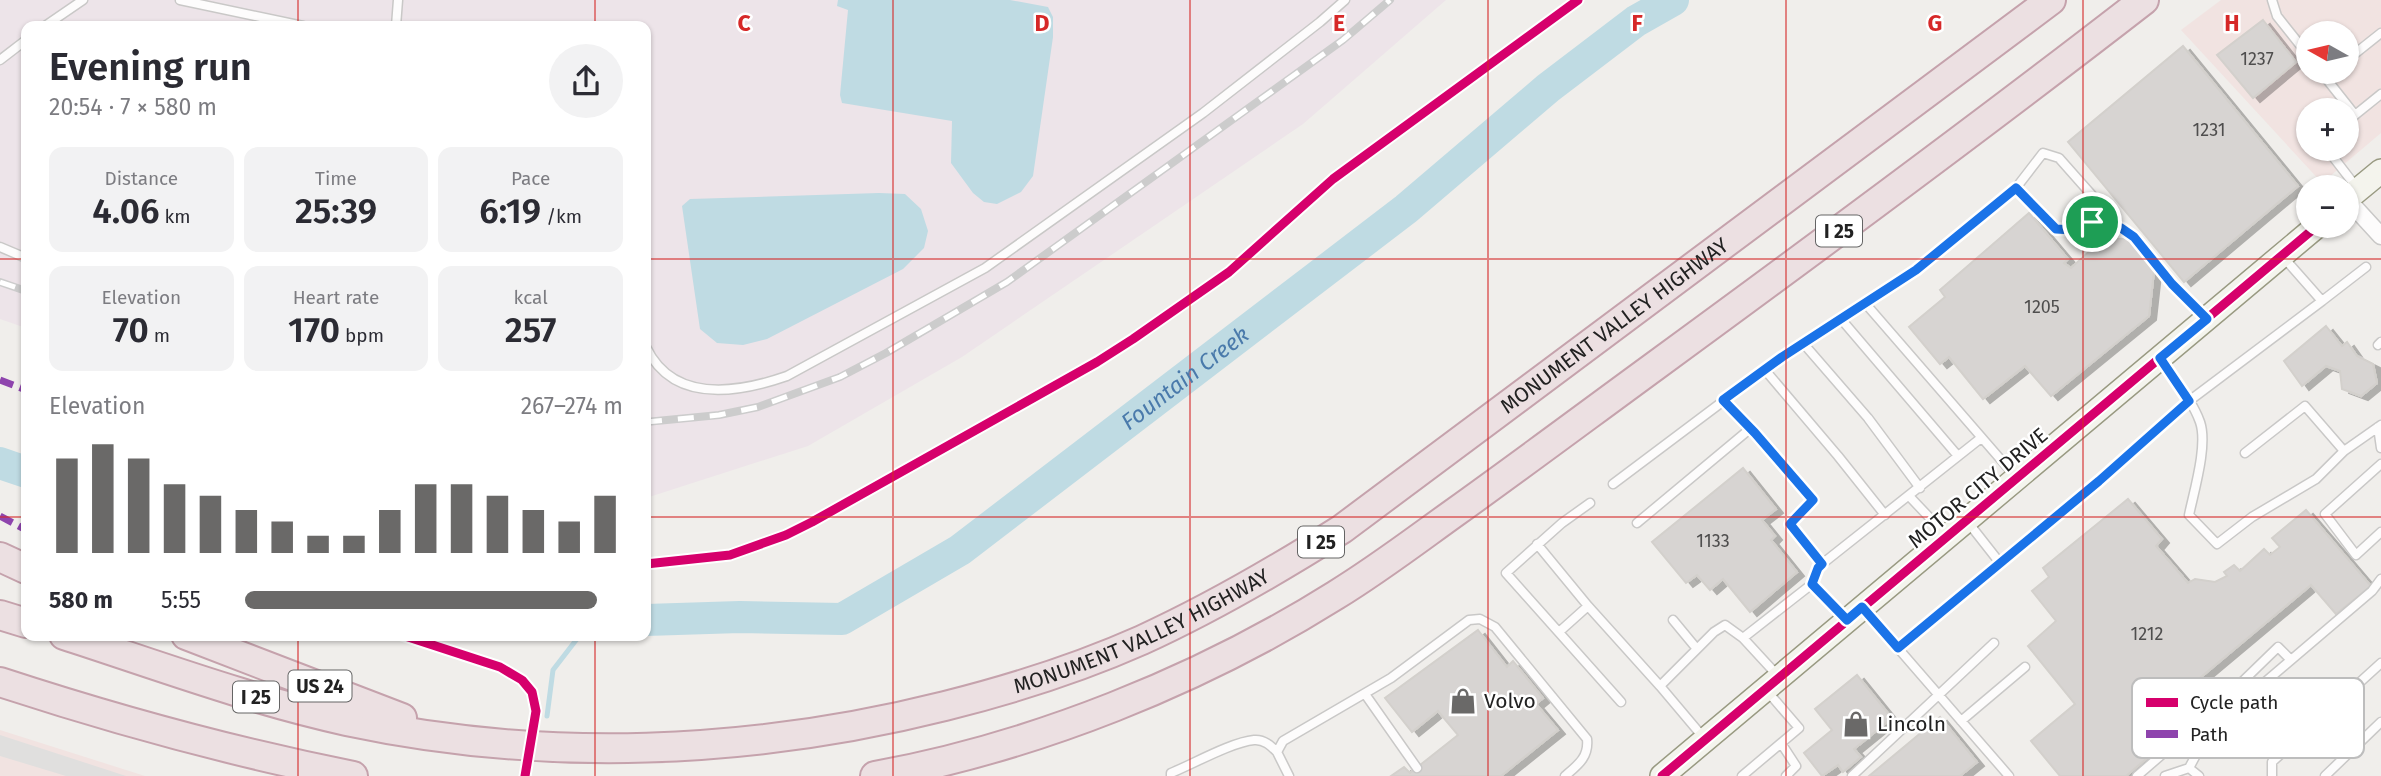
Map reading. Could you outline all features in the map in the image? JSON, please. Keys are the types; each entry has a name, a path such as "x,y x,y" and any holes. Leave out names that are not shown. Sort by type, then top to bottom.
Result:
{"highway":[{"name":"MONUMENT VALLEY HIGHWAY","path":"83,641 300,709 348,721 453,738 563,749 666,749 743,742 899,718 996,694 1091,661 1215,605 1266,577 1342,529 2051,0"},
{"name":"I 25","path":"875,776 966,756 1062,726 1237,651 1336,596 1804,258 2144,0"},
{"path":"0,557 21,567"},
{"path":"0,615 21,621"},
{"name":"US 24","path":"202,641 453,738"},
{"path":"0,682 83,709 252,756 353,776"},
{"path":"0,692 83,709"}],"street":[{"path":"2368,185 2381,236"},
{"name":"MOTOR CITY DRIVE","path":"1662,776 2303,238"}],"lane":[{"path":"52,21 83,0"},
{"path":"180,0 279,21"},
{"path":"396,21 398,0"},
{"path":"651,364 672,380 723,390 766,383 787,376 985,268 1203,113 1345,0"},
{"path":"2272,0 2277,16 2296,40"},
{"path":"2359,50 2381,33"},
{"path":"0,60 21,44"},
{"path":"2359,111 2381,94"},
{"path":"1613,484 1803,343 1916,270 2016,188 2043,153 2059,158 2207,319"},
{"path":"2341,161 2368,185"},
{"path":"2016,188 2056,229 2073,230 2092,222 2121,228"},
{"path":"0,247 21,256"},
{"path":"2282,256 2322,301"},
{"path":"1898,648 2099,481 2189,401 2366,267"},
{"path":"1865,303 2017,478"},
{"path":"1841,319 1958,456"},
{"path":"1803,343 1868,418 1920,488"},
{"path":"2160,358 2189,401 2201,425 2201,454 2189,515 2217,544 2252,517 2316,479 2344,451 2379,426"},
{"path":"1765,370 1839,456 1885,515"},
{"path":"1723,400 1813,500 1790,524 1822,564"},
{"path":"2245,453 2305,406 2344,451"},
{"path":"2379,426 2381,448"},
{"path":"1637,523 1751,428"},
{"path":"1743,638 1812,584 1822,564 1981,438"},
{"path":"2381,464 2325,514 2356,555 2381,532"},
{"path":"1909,496 1947,536"},
{"path":"1590,503 1537,544 1506,573 1621,702"},
{"path":"1966,521 2000,563"},
{"path":"1537,544 1705,739"},
{"path":"2270,678 2372,591 2381,579"},
{"path":"1812,584 1898,648 2009,776"},
{"path":"1559,632 1588,606"},
{"path":"1277,752 1283,741 1391,678 1469,620 1480,619 1495,627 1587,738 1588,749 1580,764 1565,776"},
{"path":"1673,620 1697,649"},
{"path":"1660,686 1724,625 1743,638 1799,728 1742,776"},
{"path":"1852,776 1994,643"},
{"path":"2246,678 2278,647 2291,660"},
{"path":"2364,678 2381,663"},
{"path":"1961,721 2025,667"},
{"path":"1364,694 1417,768"},
{"path":"2364,738 2381,722"},
{"path":"1171,776 1171,773 1255,740 1267,743 1277,752 1289,776"},
{"path":"1781,743 1796,766 1786,776"},
{"path":"2137,776 2158,758"},
{"path":"2165,776 2189,768 2194,758"},
{"path":"2272,776 2272,762 2276,758"},
{"path":"2325,776 2344,758"},
{"path":"2189,768 2199,776"}],"shaded area":[{"path":"0,0 1446,0 1303,124 962,357 808,446 651,496 651,21 21,21 21,326 0,319"},
{"path":"2221,0 2381,0 2381,133 2359,152 2359,98 2296,98 2296,155 2181,30"},
{"path":"2302,161 2348,161 2331,175 2315,175"},
{"path":"0,730 145,776 0,776"},
{"path":"0,735 126,776 66,776 0,756"}],"water":[{"path":"838,0 1010,0 1048,7 1053,17 1053,37 1033,176 1021,192 997,204 984,202 973,193 951,163 952,121 842,103 840,95 848,10 837,6"},
{"path":"905,194 921,209 928,231 924,248 903,269 767,339 743,345 717,343 700,329 682,206 690,199"}],"building":[{"path":"2263,20 2296,62 2253,98 2217,55"},
{"path":"2183,46 2296,184 2296,188 2184,282 2068,142"},
{"path":"2029,213 2068,259 2064,263 2071,268 2093,248 2085,238 2128,239 2154,271 2149,316 2051,396 2025,366 1983,399 1949,357 1940,364 1909,327 1945,297 1940,290"},
{"path":"2326,326 2342,346 2347,342 2357,356 2373,364 2377,383 2361,396 2342,389 2340,371 2326,366 2302,386 2284,361"},
{"path":"1743,468 1776,509 1762,520 1775,536 1771,540 1797,572 1750,612 1723,579 1710,590 1697,575 1686,583 1652,542"},
{"path":"2128,499 2162,539 2156,546 2188,583 2195,579 2215,582 2227,576 2224,572 2234,565 2240,571 2264,549 2270,555 2280,547 2272,538 2306,510 2371,586 2336,614 2311,585 2200,678 2132,678 2132,758 2147,758 2126,776 2060,776 2031,741 2075,704 2028,646 2056,621 2032,591 2049,577 2043,568"},
{"name":"Volvo","path":"1478,630 1507,667 1513,661 1543,698 1536,704 1558,730 1501,776 1391,776 1404,767 1410,773 1458,735 1438,711 1412,732 1385,698"},
{"name":"Lincoln","path":"1857,675 1892,718 1854,749 1861,757 1843,772 1838,765 1822,776 1804,753 1832,730 1815,709"},
{"path":"1940,717 1977,762 1960,776 1869,776"}],"waterway":[{"name":"Fountain Creek","path":"651,620 740,617 842,619 960,550 1406,209 1548,88 1636,21 1673,0"},
{"name":"Fountain Creek","path":"0,463 21,470"},
{"path":"547,716 553,670 575,641"}],"railway":[{"path":"651,422 719,415 758,407 840,377 886,353 1007,282 1343,40 1390,0"},
{"path":"0,282 21,289"}],"marked path":[{"path":"0,380 21,388"},
{"path":"0,516 21,527"}],"cycle path":[{"path":"651,563 730,555 786,535 1097,362 1229,272 1333,179 1578,0"},
{"path":"1662,776 2303,238"},
{"path":"420,641 500,667 522,680 532,692 536,711 525,776"}],"place":[{"name":"Volvo","path":"1463,701"},
{"name":"Lincoln","path":"1856,724"}],"route":[{"path":"2016,188 2056,229 2073,230 2092,222 2121,228 2134,237 2172,284 2207,319 2160,358 2189,401 2099,481 1898,648 1862,607 1847,620 1812,584 1822,564 1790,524 1813,500 1723,400 1782,357 1916,270 2016,188"}]}
